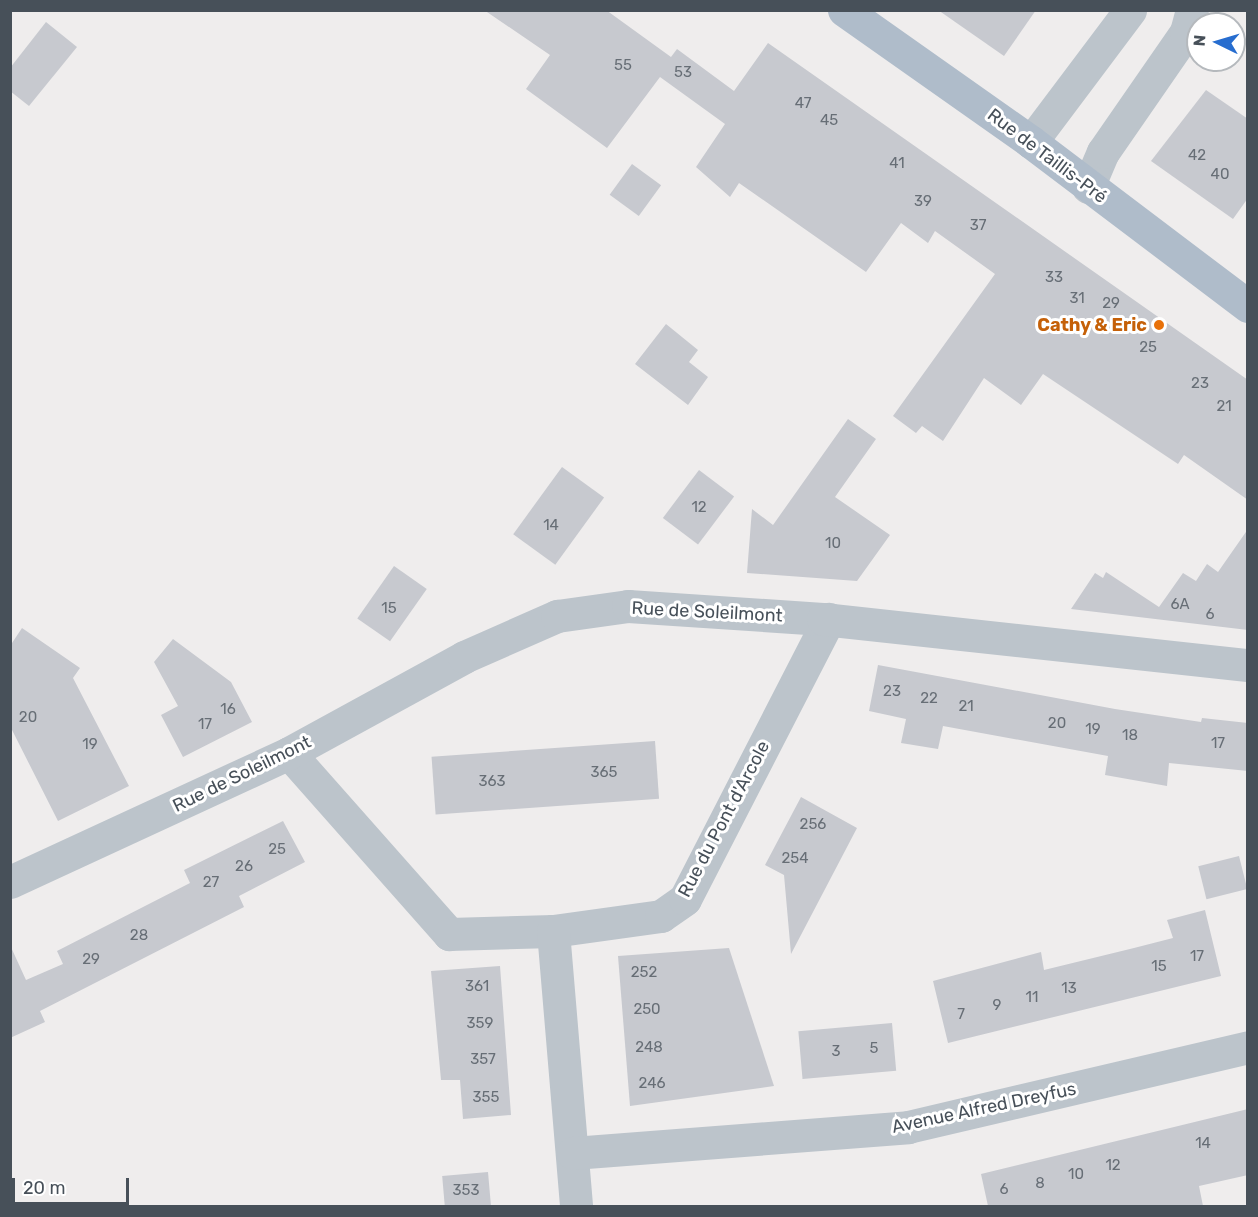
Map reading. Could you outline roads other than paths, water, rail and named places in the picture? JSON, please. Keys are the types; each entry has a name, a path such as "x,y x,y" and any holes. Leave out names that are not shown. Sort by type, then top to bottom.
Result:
{"main road":[{"name":"Rue de Taillis-Pré","path":"859,15 1248,306"}],"street":[{"path":"1031,142 1130,10"},
{"path":"1088,187 1103,152 1186,32 1192,10"},
{"name":"Rue de Soleilmont","path":"10,882 289,753 464,657 557,616 628,606 829,619 1248,665"},
{"name":"Rue du Pont d'Arcole","path":"289,753 449,934 553,931 660,916 685,899 829,619"},
{"path":"553,931 576,1206"},
{"name":"Avenue Alfred Dreyfus","path":"573,1153 908,1127 1248,1047"}],"place":[{"name":"Cathy & Eric","path":"1159,325"}]}
